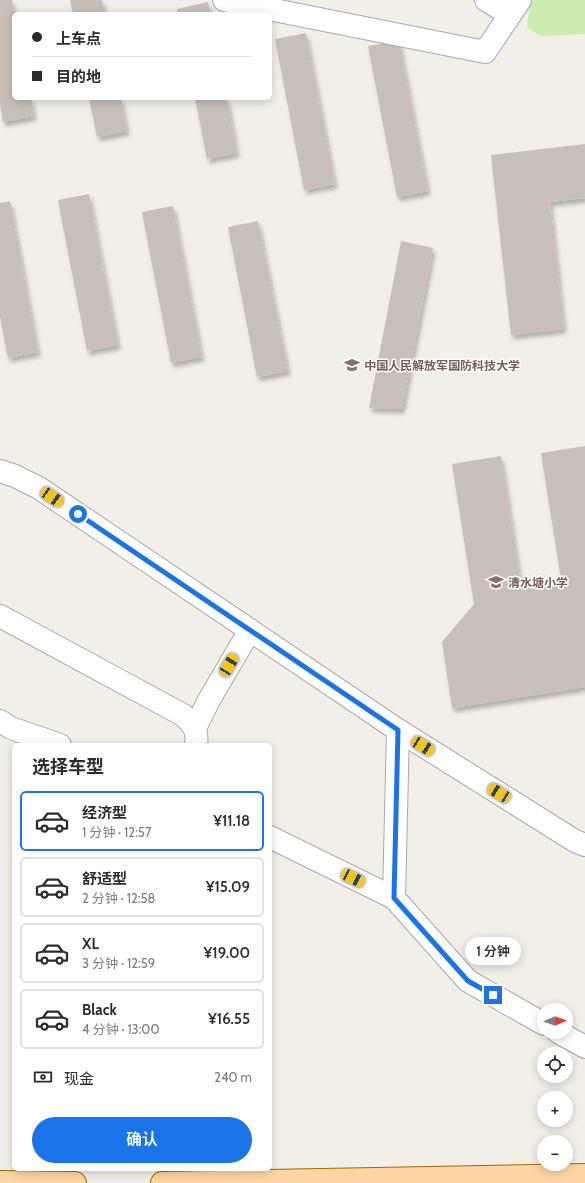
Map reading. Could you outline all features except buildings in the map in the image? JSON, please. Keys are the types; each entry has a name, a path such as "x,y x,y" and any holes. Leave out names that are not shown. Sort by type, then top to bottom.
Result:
{"main road":[{"path":"162,1183 585,1175"},
{"path":"0,1182 75,1183"}],"street":[{"path":"224,0 485,52 515,7 486,0"},
{"path":"0,472 15,476 39,488 398,730 575,841 585,845"},
{"path":"0,616 183,715 189,720 196,737"},
{"path":"196,737 208,700 250,630"},
{"path":"0,721 11,728 54,743"},
{"path":"394,898 398,730"},
{"path":"272,838 394,898 468,981 537,1020"},
{"path":"571,1039 585,1047"}],"green space":[{"path":"530,0 585,0 585,34 541,36 527,28"}],"place":[{"name":"中国人民解放军国防科技大学","path":"352,365"},
{"name":"清水塘小学","path":"496,582"}],"route":[{"path":"78,514 398,730 394,898 468,981 493,995"}]}
